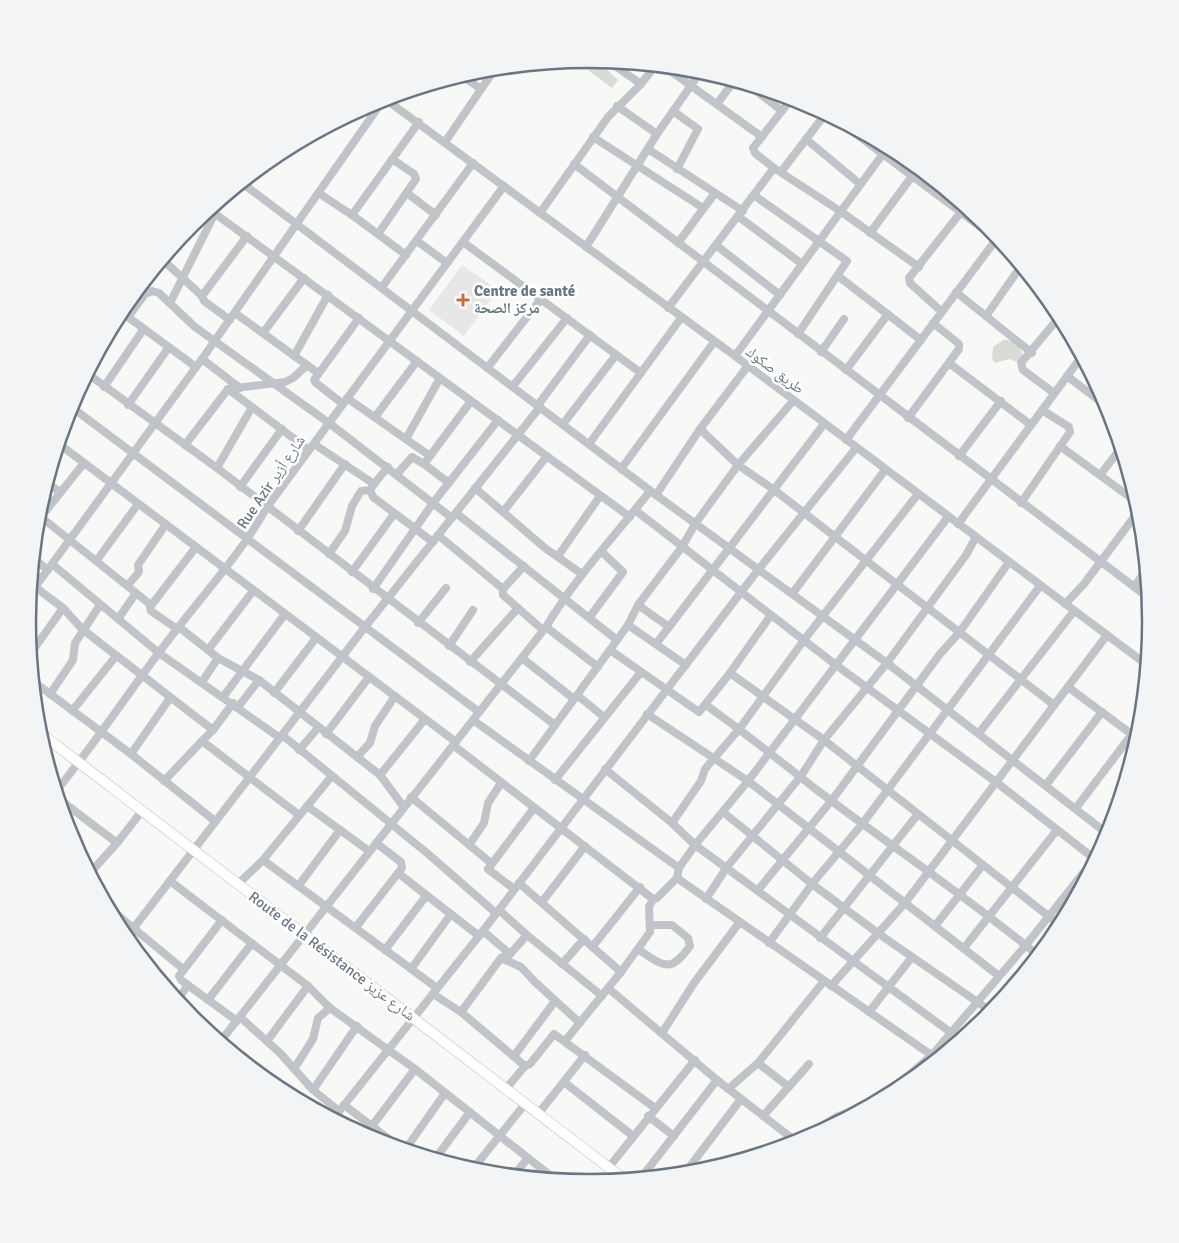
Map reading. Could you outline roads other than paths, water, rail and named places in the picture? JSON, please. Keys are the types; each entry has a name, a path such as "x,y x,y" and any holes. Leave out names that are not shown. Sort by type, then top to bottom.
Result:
{"main road":[{"name":"Route de la Résistance شارع عزيز","path":"49,740 618,1174"}],"street":[{"path":"619,69 641,84"},
{"path":"540,213 593,137 618,106 641,84 651,72"},
{"path":"678,76 762,137"},
{"path":"445,142 489,78"},
{"path":"586,247 657,134 695,79"},
{"path":"470,82 481,89"},
{"path":"717,104 730,86"},
{"path":"764,97 782,111"},
{"name":"طريق صكوك","path":"393,105 419,122 681,318 735,356 746,367 1142,661"},
{"path":"787,105 753,148 753,152 919,267"},
{"path":"618,106 657,134"},
{"path":"37,585 216,340 320,194 376,111"},
{"path":"673,111 698,129 677,169"},
{"path":"668,308 741,214 822,119"},
{"path":"352,215 419,122"},
{"path":"593,137 703,208"},
{"path":"806,139 860,184"},
{"path":"648,149 715,193 802,264"},
{"path":"735,356 883,153"},
{"path":"378,234 416,181 416,176 392,159"},
{"path":"897,161 912,175 955,206"},
{"path":"382,287 473,163"},
{"path":"574,164 990,480 1142,593"},
{"path":"870,233 912,175"},
{"name":"Rue Azir شارع أزير","path":"61,785 178,628 249,539 267,507 504,186"},
{"path":"248,187 653,493 886,663 1102,829"},
{"path":"678,243 715,193"},
{"path":"320,194 406,255"},
{"path":"407,194 436,215"},
{"path":"756,196 847,261 798,334"},
{"path":"942,312 909,281 961,213"},
{"path":"216,214 276,256 630,517"},
{"path":"170,303 207,222"},
{"path":"202,296 247,236"},
{"path":"417,241 447,263"},
{"path":"463,242 641,373"},
{"path":"846,440 956,292 994,245"},
{"path":"717,246 780,295"},
{"path":"168,264 182,275 202,296 204,301 263,333 318,373"},
{"path":"986,316 1017,272"},
{"path":"838,276 921,340"},
{"path":"263,333 304,278"},
{"path":"196,367 143,330 128,317 145,294 152,291 159,293 195,327 216,340 329,423 433,503 454,515 524,566 617,640"},
{"path":"956,292 1032,352"},
{"path":"294,356 328,295"},
{"path":"488,367 540,299"},
{"path":"846,370 888,314"},
{"path":"359,318 318,373 316,383 375,417 430,456"},
{"path":"513,386 567,318"},
{"path":"588,444 681,318"},
{"path":"821,352 844,319"},
{"path":"1054,393 1022,368 1021,363 1055,322"},
{"path":"908,418 958,351 959,344 933,323"},
{"path":"104,386 143,330"},
{"path":"131,932 342,657 517,435 590,335"},
{"path":"621,469 714,342"},
{"path":"128,405 169,347"},
{"path":"563,424 616,355"},
{"path":"202,359 240,388"},
{"path":"375,417 417,360"},
{"path":"958,524 1078,362"},
{"path":"949,363 1031,425"},
{"path":"185,445 228,389 276,384 293,378 307,365"},
{"path":"224,1036 410,797 522,658 544,629 564,596 635,510 653,493 746,367"},
{"path":"1067,376 1093,392"},
{"path":"93,378 217,468 387,600 555,725"},
{"path":"406,439 440,378"},
{"path":"228,389 282,429 344,464 372,487 373,497 432,542"},
{"path":"424,464 471,401"},
{"path":"529,761 628,625 638,604 682,547 695,524 738,465 793,401"},
{"path":"959,456 1001,401"},
{"path":"217,468 252,407"},
{"path":"1021,503 1070,432 1070,429 1042,410"},
{"path":"77,412 479,712"},
{"path":"373,589 416,530 433,503 498,420"},
{"path":"656,644 824,424"},
{"path":"240,487 282,429"},
{"path":"700,429 738,465 773,489 1054,705"},
{"path":"1060,446 1128,496"},
{"path":"65,448 395,696 501,783 653,899"},
{"path":"337,1114 412,1017 498,912 758,570 805,514 856,448"},
{"path":"1100,475 1116,454"},
{"path":"503,512 547,456"},
{"path":"397,474 412,457 449,482"},
{"path":"49,506 84,463"},
{"path":"298,531 344,464"},
{"path":"329,554 345,530 357,496 361,491 372,487 388,467"},
{"path":"792,594 885,470"},
{"path":"53,487 60,492"},
{"path":"475,488 582,574"},
{"path":"672,823 701,781 705,769 740,728 804,640 918,494"},
{"path":"558,556 600,496"},
{"path":"97,560 138,504"},
{"path":"635,510 866,688 996,782 1091,856"},
{"path":"352,572 394,514"},
{"path":"565,1040 621,972 650,932 649,907 653,899 657,898 677,878 679,868 695,845 748,781 948,517"},
{"path":"1065,604 1133,519"},
{"path":"46,523 128,585 151,605 151,610 218,658 259,680 299,714 380,775 404,806"},
{"path":"128,585 139,572 138,565 166,524"},
{"path":"438,535 504,589 505,597 518,608 544,629 598,666"},
{"path":"706,899 727,867 779,805 801,776 824,740 886,663 966,555 976,537"},
{"path":"151,605 196,548"},
{"path":"590,618 623,572 602,552"},
{"path":"40,562 50,567 100,605 159,653 299,750 602,996"},
{"path":"758,890 832,800 959,632 1009,562"},
{"path":"504,589 524,566"},
{"path":"1134,587 1141,577"},
{"path":"769,943 812,884 863,823 886,789 989,656 1040,586"},
{"path":"418,623 446,588"},
{"path":"208,650 253,590"},
{"path":"37,592 64,608 82,629 213,730"},
{"path":"118,619 136,593"},
{"path":"638,604 669,627"},
{"path":"50,694 73,660 75,643 82,629 100,605"},
{"path":"37,644 64,608"},
{"path":"470,662 518,608"},
{"path":"449,646 473,610"},
{"path":"978,733 1074,611"},
{"path":"223,697 240,671 285,614"},
{"path":"610,650 696,711 702,710 771,615"},
{"path":"628,625 686,664"},
{"path":"831,986 905,903 1107,635"},
{"path":"274,693 316,638"},
{"path":"72,711 116,656"},
{"path":"202,682 218,658"},
{"path":"522,658 604,717"},
{"path":"555,780 641,672"},
{"path":"730,673 824,740 951,842 1055,922"},
{"path":"326,734 369,677"},
{"path":"164,781 259,680"},
{"path":"1068,686 1131,734"},
{"path":"40,687 131,754 215,821"},
{"path":"357,758 370,743 375,726 395,696"},
{"path":"131,754 170,698"},
{"path":"706,705 740,728 832,800 1033,951"},
{"path":"1046,785 1102,712"},
{"path":"648,714 715,757 748,781 999,976"},
{"path":"380,775 425,719"},
{"path":"473,720 679,868"},
{"path":"299,750 318,728"},
{"path":"202,741 251,776 299,815"},
{"path":"1076,808 1128,745"},
{"path":"605,769 672,823 695,845 955,1036"},
{"path":"238,884 263,860 331,777"},
{"path":"469,845 484,823 488,803 501,783"},
{"path":"410,797 491,863"},
{"path":"69,806 118,843"},
{"path":"307,806 370,851"},
{"path":"534,808 491,863 489,870 542,902 621,972"},
{"path":"94,868 118,843 142,811"},
{"path":"723,812 843,908 986,1008"},
{"path":"820,938 918,814"},
{"path":"299,885 340,830"},
{"path":"964,948 1058,830"},
{"path":"356,927 402,868 401,862 376,843"},
{"path":"542,902 585,846"},
{"path":"263,860 412,969 435,991 525,1066"},
{"path":"935,926 982,866"},
{"path":"398,874 451,914 510,954"},
{"path":"677,878 739,923 932,1055"},
{"path":"941,1048 950,1034 1026,945 1080,878"},
{"path":"170,881 281,964 308,986 330,1008 358,1026 548,1173"},
{"path":"593,946 640,888"},
{"path":"385,950 426,896"},
{"path":"412,969 451,914"},
{"path":"222,920 179,976 208,1000 238,1019 267,1041 313,1090 385,1135"},
{"path":"125,922 183,969"},
{"path":"662,1033 694,983 739,923"},
{"path":"638,949 661,964 668,965 681,958 690,946 688,938 672,925 651,924"},
{"path":"461,1012 502,958 510,954 527,935"},
{"path":"562,964 584,939"},
{"path":"208,1000 252,943"},
{"path":"869,1012 912,957"},
{"path":"502,958 521,967 580,1023"},
{"path":"728,1089 758,1063 824,981"},
{"path":"181,994 188,985"},
{"path":"267,1041 308,986"},
{"path":"608,988 728,1089 791,1136"},
{"path":"514,1056 555,1001"},
{"path":"294,1069 312,1039 318,1018 330,1008"},
{"path":"313,1090 358,1026"},
{"path":"506,1090 525,1066 530,1064 552,1035 556,1034 655,1108"},
{"path":"538,1114 585,1055"},
{"path":"609,1167 648,1116 695,1060"},
{"path":"758,1063 788,1087"},
{"path":"763,1116 809,1064"},
{"path":"372,1126 415,1070"},
{"path":"646,1172 717,1080"},
{"path":"564,1082 633,1136"},
{"path":"407,1143 445,1093"},
{"path":"691,1165 742,1099"},
{"path":"478,1163 525,1104"},
{"path":"439,1154 470,1112"},
{"path":"648,1116 674,1136"},
{"path":"518,1170 528,1158"}],"place":[{"name":"Centre de santé مركز الصحة","path":"463,300"}]}
